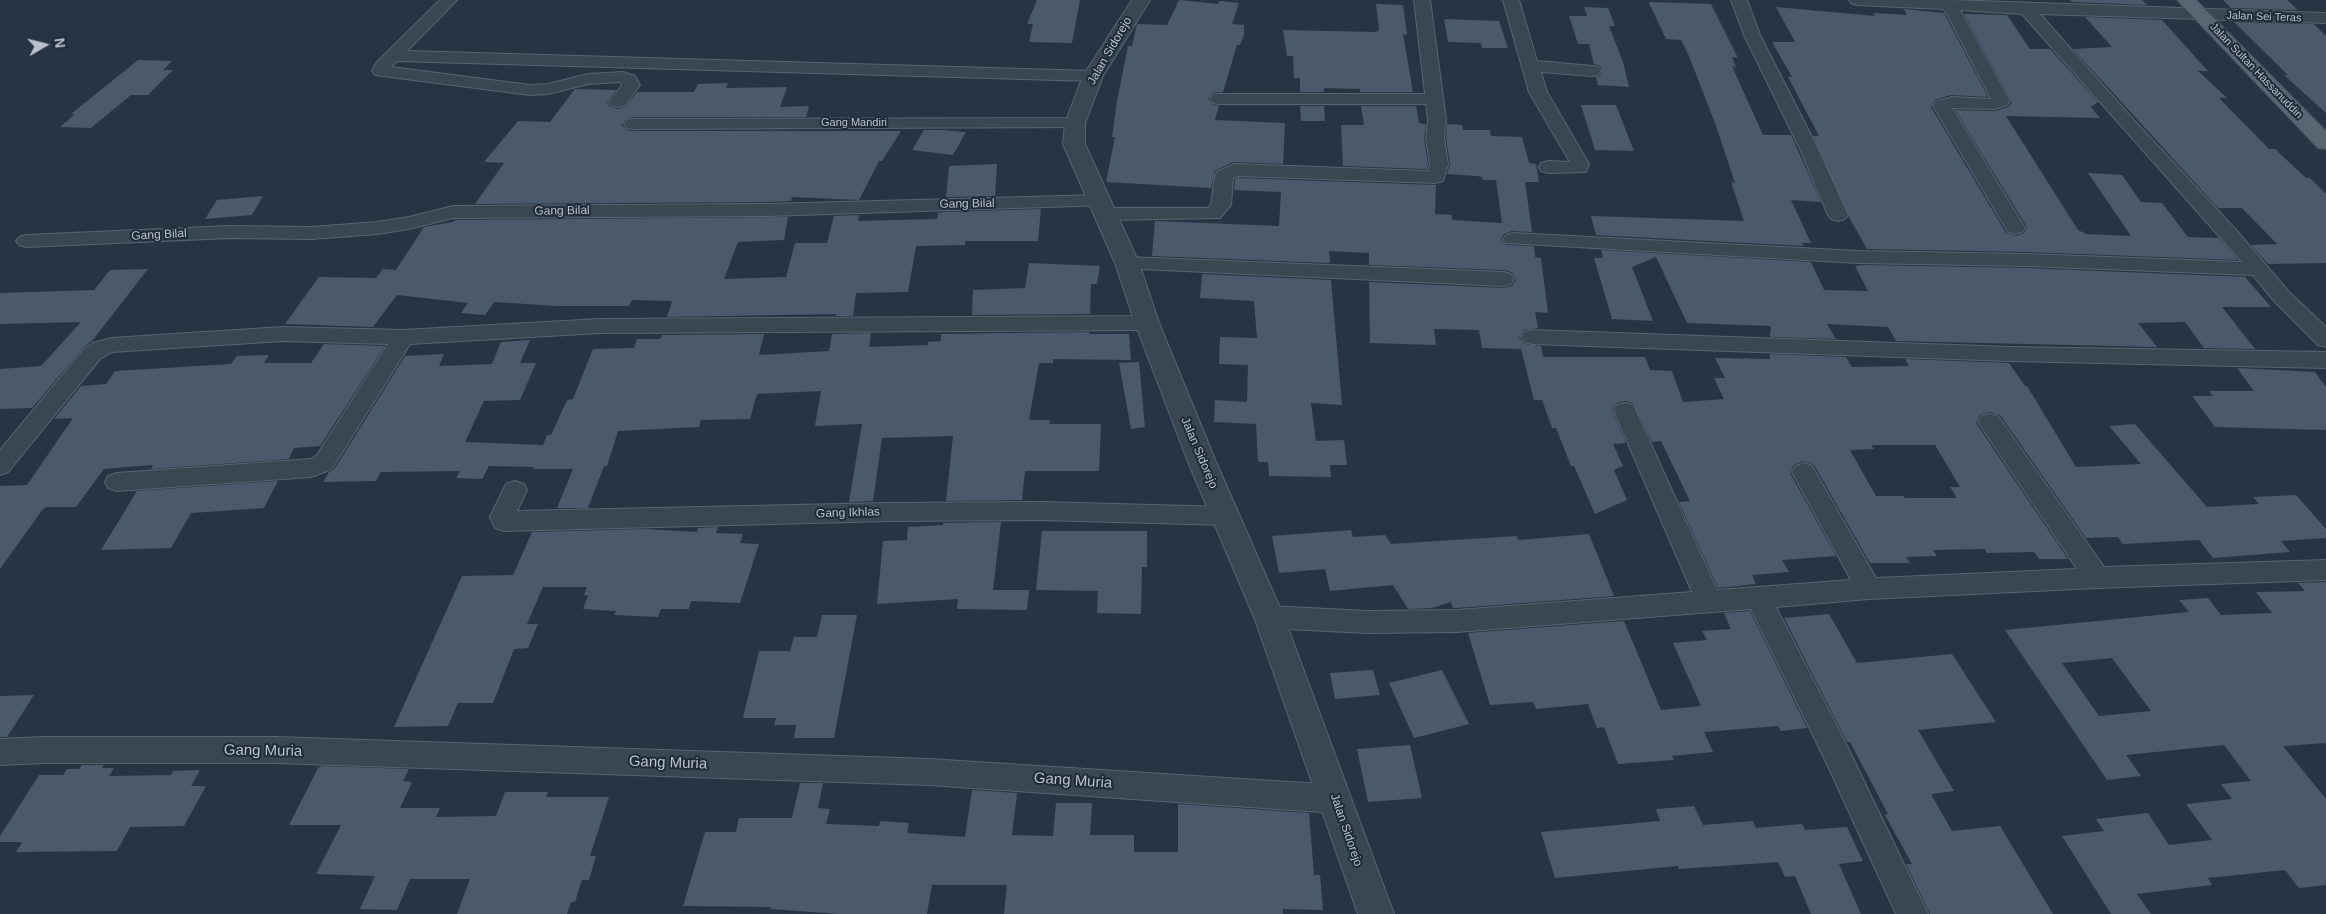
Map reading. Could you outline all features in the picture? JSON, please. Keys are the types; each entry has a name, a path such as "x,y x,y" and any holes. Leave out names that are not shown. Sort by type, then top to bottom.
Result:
{"main road":[{"name":"Jalan Sultan Hassanuddin","path":"2186,0 2326,142"}],"street":[{"path":"449,0 396,56 383,66 381,71 530,90 548,89 588,79 624,78 629,80 631,85 618,102"},
{"name":"Jalan Sidorejo","path":"1141,0 1093,76 1075,123 1074,144 1127,263 1147,323 1202,462 1227,516 1269,617 1376,914"},
{"path":"1218,99 1434,98 1422,0"},
{"path":"1511,0 1538,92 1580,164 1579,168 1548,167"},
{"path":"1739,0 1752,35 1809,149 1838,215"},
{"name":"Jalan Sei Teras","path":"1857,0 1947,4 2022,4 2322,22"},
{"path":"1947,4 1954,13 2001,101 1995,104 1946,102 1942,106 2015,228"},
{"path":"2022,4 2125,121 2230,235 2282,297 2326,340"},
{"path":"396,56 1093,76"},
{"path":"1531,66 1592,71"},
{"name":"Gang Bilal","path":"26,241 230,232 321,232 409,223 454,212 1103,207 1213,214 1221,205 1224,176 1234,170 1436,177 1439,164 1435,138 1437,120 1434,98"},
{"name":"Gang Mandiri","path":"633,124 1075,123"},
{"path":"1513,239 1858,256 2258,269"},
{"path":"1127,263 1504,279"},
{"path":"0,466 92,354 101,348 112,345 283,334 403,337 600,326 1147,323"},
{"path":"117,482 311,468 319,465 325,461 403,337"},
{"path":"1532,337 2010,354 2326,360"},
{"path":"1625,411 1709,602"},
{"path":"1990,422 2098,578"},
{"path":"1804,472 1869,589"},
{"name":"Gang Ikhlas","path":"515,490 502,517 504,521 1031,511 1227,516"},
{"path":"1269,617 1367,622 1457,621 1869,589 2326,570"},
{"path":"1759,599 1837,755 1912,914"},
{"name":"Gang Muria","path":"0,752 53,750 276,750 919,772 1336,799"}],"building":[{"path":"1037,0 1080,0 1072,43 1029,42 1033,24 1027,24"},
{"path":"1179,0 1218,4 1220,1 1239,3 1232,24 1244,25 1244,35 1240,45 1237,45 1223,92 1213,93 1208,99 1212,104 1219,106 1215,120 1285,123 1283,164 1233,162 1215,171 1211,188 1106,182 1115,137 1112,137 1117,101 1128,46 1132,46 1137,24 1167,25"},
{"path":"2070,0 2142,0 2147,5 2072,2"},
{"path":"2223,0 2287,0 2298,10 2231,8"},
{"path":"1649,3 1711,4 1738,58 1732,57 1736,67 1732,66 1763,135 1791,135 1821,202 1791,200 1811,243 1802,243 1804,246 1596,235 1591,216 1744,221 1731,182 1735,183 1716,126 1689,56 1681,40 1666,39"},
{"path":"1376,4 1403,5 1407,35 1403,34 1413,92 1360,92 1360,89 1324,88 1324,92 1300,92 1300,78 1294,78 1293,56 1287,56 1283,30 1376,32 1379,30"},
{"path":"1584,7 1608,8 1615,26 1609,26 1623,62 1629,87 1598,85 1596,77 1600,76 1602,70 1600,66 1594,64 1589,44 1578,44 1569,16 1587,16"},
{"path":"1776,7 1875,16 1873,13 1907,15 1904,9 1944,13 1988,97 1951,95 1935,100 1931,107 2006,233 2016,236 2024,233 2027,227 1955,110 1995,111 2008,107 2012,102 1964,14 2007,15 2030,49 2050,49 2098,102 2091,107 2100,118 2006,116 2078,230 2086,234 2131,236 2088,173 2122,175 2141,202 2162,203 2188,237 2219,238 2238,260 2027,252 1867,249 1849,217 1813,136 1819,136 1788,77 1792,77 1772,42 1795,42"},
{"path":"2085,17 2162,20 2208,71 2198,71 2227,98 2219,98 2269,149 2275,149 2326,194 2326,263 2268,264 2251,245 2277,244 2242,208 2218,208 2073,49 2112,47"},
{"path":"1444,19 1499,21 1508,48 1482,48 1481,43 1448,42"},
{"path":"2234,22 2314,24 2326,36 2326,113 2284,75 2288,75"},
{"path":"138,60 172,61 163,70 173,70 148,95 131,95 91,128 60,127 75,114 71,114"},
{"path":"728,83 726,88 787,87 780,107 809,106 806,117 633,117 626,119 622,125 627,130 633,131 901,131 882,161 879,161 859,200 792,197 791,201 767,202 475,204 504,163 484,162 518,121 550,122 575,89 616,90 607,102 610,107 618,109 625,107 637,92 694,92 698,84"},
{"path":"1581,105 1616,105 1634,151 1595,150"},
{"path":"1300,106 1324,106 1325,121 1301,121"},
{"path":"1361,106 1416,106 1419,123 1426,124 1424,138 1427,169 1343,166 1341,125 1364,125"},
{"path":"1447,124 1462,125 1463,130 1490,130 1491,136 1522,137 1529,163 1536,164 1539,182 1525,182 1532,232 1512,231 1504,234 1501,239 1506,245 1534,246 1535,257 1541,258 1548,313 1535,312 1538,328 1524,330 1519,338 1524,344 1541,346 1543,357 1645,357 1650,370 1672,371 1683,402 1724,399 1714,378 1725,378 1715,358 1770,359 1770,354 1846,357 1852,367 1909,366 1905,359 2009,363 2025,386 2027,386 2076,467 2141,464 2109,426 2135,424 2207,507 2259,504 2253,497 2296,495 2326,529 2326,538 2281,541 2290,552 2213,558 2199,540 2123,544 2118,537 2086,538 2000,415 1990,412 1980,415 1976,423 2068,559 2039,559 2034,552 1987,553 1985,549 1933,550 1937,556 1906,557 1910,563 1870,563 1814,465 1803,461 1794,465 1790,473 1836,556 1782,560 1789,572 1752,575 1756,584 1718,588 1679,502 1690,501 1661,441 1652,442 1633,403 1625,401 1617,403 1612,410 1626,443 1613,444 1623,466 1614,470 1627,500 1595,514 1574,466 1571,466 1556,428 1552,428 1542,400 1534,400 1521,349 1482,348 1479,330 1434,329 1436,345 1370,343 1369,282 1504,288 1512,286 1516,280 1512,272 1504,270 1369,265 1369,253 1329,251 1330,263 1152,256 1155,221 1279,226 1281,192 1234,190 1235,179 1238,178 1436,185 1435,214 1452,215 1452,220 1502,223 1496,180 1483,180 1482,177 1477,176 1447,174 1450,164 1446,138","holes":["1871,445 1935,445 1960,487 1950,487 1957,498 1876,496 1850,450 1874,449"]},
{"path":"924,130 966,132 953,155 912,150"},
{"path":"997,164 995,196 946,197 949,166"},
{"path":"263,196 252,215 205,219 217,200"},
{"path":"1041,209 1038,241 965,241 965,245 916,246 908,292 856,293 853,316 836,316 836,314 667,317 672,301 632,300 629,306 557,306 494,302 485,315 461,313 468,303 397,295 373,327 285,324 319,277 376,278 383,269 396,270 424,227 453,222 455,220 788,217 784,240 738,242 724,279 786,277 795,243 827,243 834,216 859,215 858,221 937,219 938,213 944,212"},
{"path":"1601,250 1811,262 1824,290 1868,291 1855,266 1865,265 2027,268 2245,277 2271,307 2222,307 2255,349 2204,348 2185,322 2138,323 2157,347 1896,341 1888,327 1827,324 1836,339 1770,337 1771,326 1687,323 1656,257 1632,267 1653,321 1612,319 1594,258 1603,258"},
{"path":"1029,263 1100,266 1097,284 1091,284 1090,314 972,315 973,290 1025,288"},
{"path":"148,269 92,341 83,348 32,408 0,409 0,369 41,366 81,322 0,324 0,293 94,290 110,270"},
{"path":"1202,274 1331,280 1342,405 1311,403 1316,441 1344,440 1347,465 1330,465 1331,477 1269,476 1268,462 1258,462 1256,424 1214,422 1215,400 1247,402 1248,365 1219,364 1220,337 1257,338 1254,301 1200,298"},
{"path":"1089,332 1089,334 1129,334 1131,360 1053,359 1053,363 1039,363 1029,420 1050,420 1049,424 1101,424 1099,471 1025,471 1022,500 946,501 953,436 882,438 873,501 849,502 862,424 815,426 821,391 757,394 750,419 701,420 699,427 618,431 607,466 604,466 588,508 557,508 573,469 489,466 482,479 456,478 460,471 381,472 376,481 323,482 329,472 335,468 405,356 444,354 439,366 492,364 501,342 530,340 520,363 536,363 520,400 484,401 465,442 543,445 547,435 551,435 567,400 573,399 593,349 634,348 637,339 660,339 662,335 764,334 759,355 829,351 832,334 871,333 869,347 928,345 928,342 941,341 941,334"},
{"path":"324,344 385,346 320,446 294,448 289,459 151,469 153,465 104,469 76,507 47,507 43,509 0,569 0,486 27,485 73,418 54,419 81,386 106,384 115,371 231,364 237,356 269,355 264,363 311,363"},
{"path":"1139,362 1145,427 1131,429 1119,363"},
{"path":"2237,368 2315,372 2326,387 2326,430 2215,427 2192,396 2213,396 2209,391 2254,391"},
{"path":"278,481 264,508 191,513 171,548 101,550 137,491"},
{"path":"1001,522 993,590 1029,590 1027,610 957,609 958,599 877,604 883,541 907,540 908,527 943,525 943,523"},
{"path":"718,527 716,533 743,534 740,543 759,544 740,603 691,601 689,609 661,609 658,617 614,615 616,611 583,609 588,596 584,595 587,587 543,587 527,624 538,624 528,648 514,649 493,703 458,703 448,726 394,727 462,576 513,575 532,532 644,529 697,532 698,528"},
{"path":"1351,530 1353,537 1385,535 1391,544 1517,536 1518,540 1589,534 1614,596 1457,608 1453,608 1451,602 1432,608 1408,609 1393,585 1330,591 1325,569 1279,573 1272,536"},
{"path":"1042,531 1147,531 1147,567 1142,567 1141,614 1097,613 1098,591 1036,590"},
{"path":"2326,582 2326,743 2283,746 2326,799 2326,885 2299,888 2285,870 2208,878 2212,885 2137,894 2151,914 2111,914 2062,836 2104,831 2096,819 2148,813 2169,845 2212,840 2186,804 2232,799 2221,784 2251,781 2224,745 2126,755 2141,776 2107,780 2005,630 2189,612 2179,600 2208,598 2221,615 2272,613 2256,592 2305,591 2298,583","holes":["2112,658 2151,711 2099,716 2062,663"]},
{"path":"1750,611 1807,728 1781,731 1778,726 1704,732 1713,752 1672,756 1674,760 1618,764 1604,727 1597,728 1588,704 1536,709 1533,702 1490,705 1468,633 1624,621 1661,710 1701,706 1673,643 1707,640 1702,631 1731,629 1724,613"},
{"path":"1829,614 1857,663 1952,654 1996,722 1918,730 1954,791 1931,794 1952,831 2000,826 2053,914 1930,914 1906,864 1912,864 1885,815 1888,814 1850,742 1847,742 1784,618"},
{"path":"822,615 857,615 834,738 794,738 796,725 774,725 776,718 743,718 759,651 790,651 794,637 817,637"},
{"path":"1373,670 1380,695 1335,699 1330,673"},
{"path":"1442,670 1469,724 1414,738 1389,683"},
{"path":"34,695 7,737 0,737 0,696"},
{"path":"1410,745 1422,798 1368,802 1357,749"},
{"path":"82,765 104,765 102,768 114,768 109,776 171,775 173,771 200,770 191,786 206,786 184,826 130,827 117,851 16,852 22,842 0,842 0,836 39,775 63,775 67,769 79,769"},
{"path":"322,766 409,769 403,781 412,782 400,808 440,808 436,817 496,816 505,792 548,792 546,797 609,797 590,856 596,856 589,880 582,880 575,902 571,902 567,914 457,914 470,879 410,879 397,910 360,909 375,876 316,874 341,825 289,825 318,768"},
{"path":"800,783 823,783 818,808 830,809 826,824 879,826 880,821 909,823 907,833 965,837 972,790 1017,793 1012,835 1053,836 1056,803 1092,803 1090,835 1134,835 1134,852 1178,852 1178,804 1309,813 1314,875 1320,875 1323,910 1283,909 1283,914 1004,914 1007,885 932,885 927,914 840,914 770,909 771,907 683,906 705,832 736,832 739,818 792,818"},
{"path":"1694,806 1703,825 1753,821 1756,828 1802,824 1805,830 1847,827 1863,861 1839,864 1861,914 1811,914 1795,876 1785,877 1778,862 1679,869 1678,866 1555,878 1541,832 1660,821 1656,809"}]}
